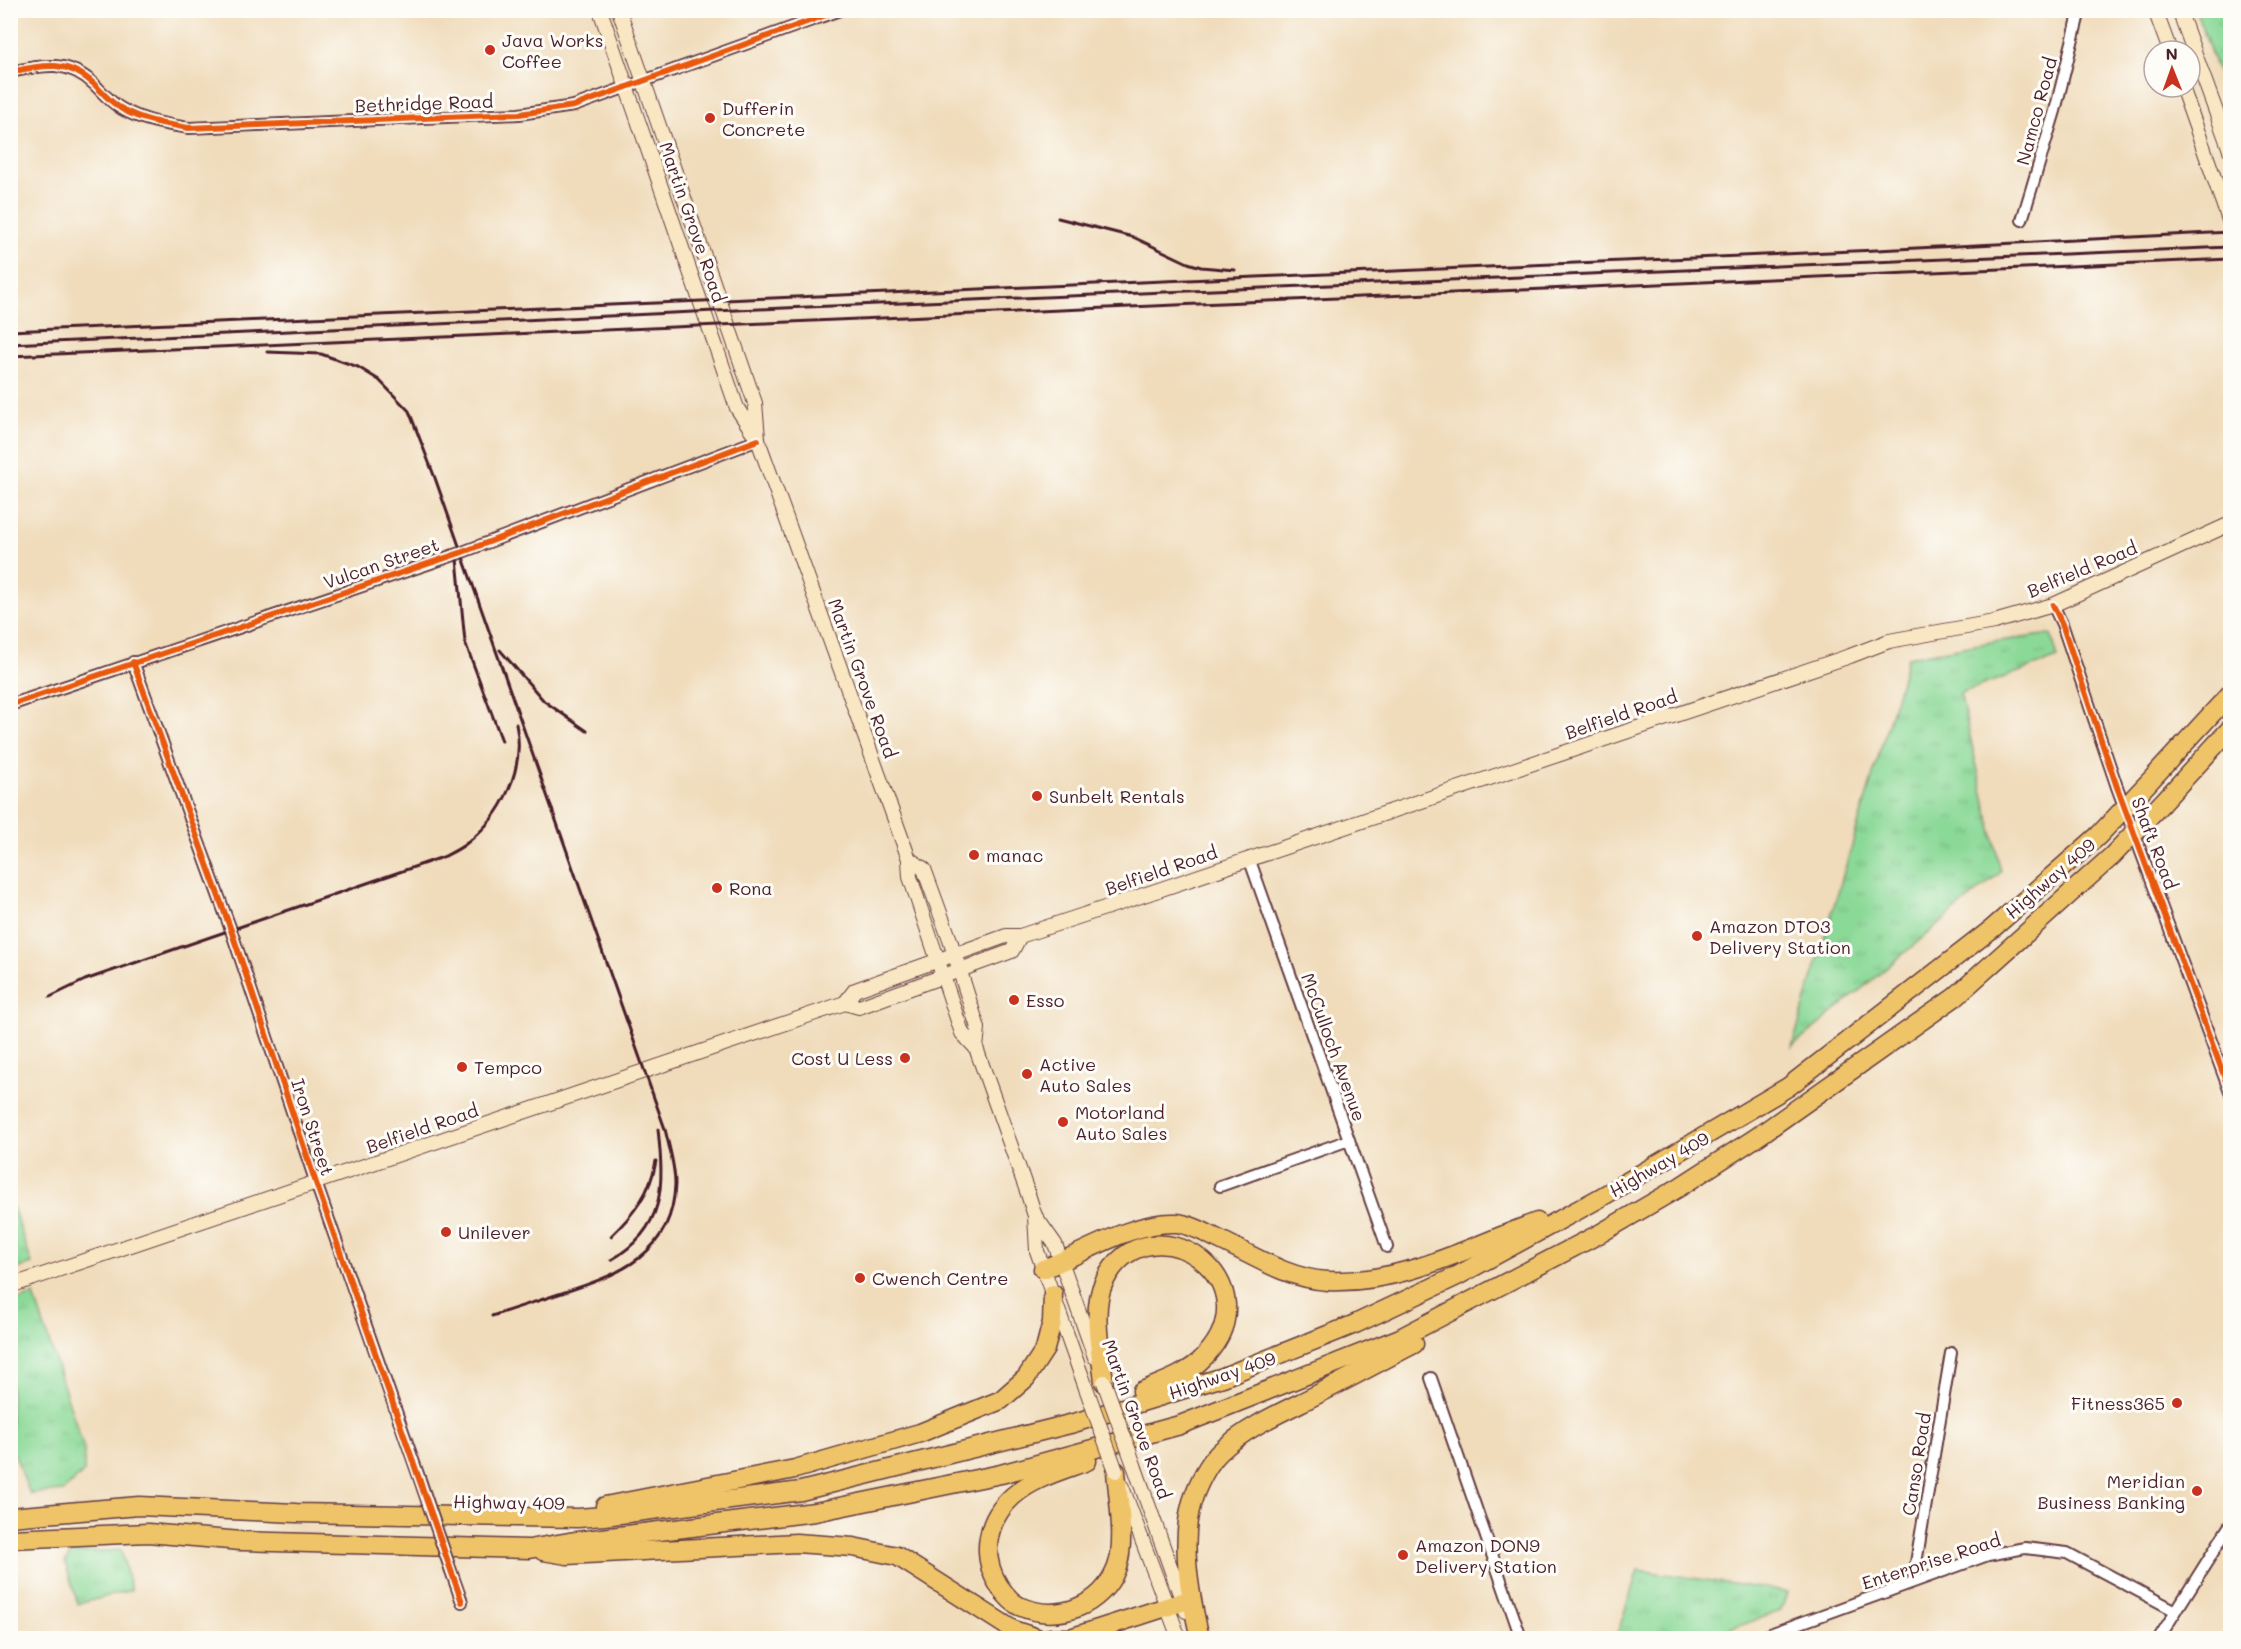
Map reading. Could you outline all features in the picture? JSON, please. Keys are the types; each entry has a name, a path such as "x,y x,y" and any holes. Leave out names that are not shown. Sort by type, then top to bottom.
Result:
{"highway":[{"name":"Highway 409","path":"10,1517 139,1506 296,1513 578,1518 801,1491 1074,1423 1223,1377 1355,1324 1457,1276 1598,1199 1788,1087 1993,928 2098,836 2230,694"},
{"name":"Highway 409","path":"10,1539 148,1533 241,1541 529,1549 568,1542 815,1512 1001,1474 1179,1425 1400,1338 1601,1233 1678,1188 1757,1137 1955,997 2112,856 2230,729"},
{"path":"1044,1269 1132,1230 1159,1224 1178,1223 1195,1228 1283,1271 1325,1281 1357,1281 1387,1276 1427,1265 1598,1199"},
{"path":"1198,1638 1190,1596 1188,1532 1194,1495 1206,1471 1220,1452 1279,1413 1477,1310 1601,1233"},
{"path":"1074,1423 1176,1377 1198,1363 1217,1342 1224,1318 1225,1293 1220,1278 1205,1262 1186,1250 1166,1244 1143,1247 1126,1256 1114,1268 1104,1283 1100,1297 1098,1328 1104,1382"},
{"path":"578,1518 612,1503 795,1470 920,1433 1001,1400 1026,1378 1045,1349 1052,1322 1053,1294"},
{"path":"1116,1471 1120,1548 1118,1565 1111,1580 1090,1602 1063,1613 1038,1611 1017,1605 1003,1592 992,1574 987,1551 990,1529 999,1510 1014,1494 1036,1481 1179,1425"},
{"path":"529,1549 567,1555 796,1543 853,1547 897,1556 1013,1630 1037,1638"},
{"path":"1050,1638 1070,1638 1175,1604"}],"main road":[{"name":"Martin Grove Road","path":"600,10 737,408 758,440 909,859 910,877 962,1033 976,1048 1035,1216 1037,1251 1116,1471 1175,1604 1198,1638"},
{"name":"Martin Grove Road","path":"619,10 755,403 758,440"},
{"path":"2156,10 2165,39"},
{"path":"2179,10 2230,150"},
{"path":"2186,99 2230,223"},
{"name":"Belfield Road","path":"10,1286 845,1003 855,990 1006,936 1020,936 1889,641 1994,622 2053,605 2230,524"},
{"name":"Martin Grove Road","path":"909,859 924,869 978,1028 976,1048"},
{"name":"Belfield Road","path":"845,1003 859,1007 943,978 1012,951 1020,936"},
{"name":"Martin Grove Road","path":"1035,1216 1055,1244 1134,1465 1175,1604 1179,1638"}],"street":[{"name":"Bethridge Road","path":"10,72 59,65 85,76 119,108 152,122 189,128 519,114 574,106 840,10"},
{"name":"Namco Road","path":"2022,220 2055,111 2080,10"},
{"name":"Vulcan Street","path":"10,705 460,553 758,440"},
{"name":"Shaft Road","path":"2053,605 2062,624 2117,787 2230,1092"},
{"name":"Iron Street","path":"133,662 231,930 316,1183 462,1602"},
{"name":"McCulloch Avenue","path":"1249,858 1387,1247"},
{"path":"1221,1186 1349,1140"},
{"name":"Canso Road","path":"1913,1581 1950,1353"},
{"path":"1431,1378 1521,1638"},
{"path":"2159,1638 2230,1525"},
{"name":"Enterprise Road","path":"1760,1638 1913,1581 1988,1556 2025,1548 2067,1553 2176,1611"}],"green space":[{"path":"2196,11 2230,11 2230,106"},
{"path":"2051,634 2058,658 1960,693 2001,872 1792,1047 1908,657"},
{"path":"11,1201 32,1264 10,1271"},
{"path":"34,1295 84,1449 84,1472 63,1491 30,1494 11,1445 10,1303"},
{"path":"121,1550 131,1590 78,1604 65,1562 71,1553"},
{"path":"1638,1570 1787,1592 1781,1611 1705,1638 1616,1638"}],"railway":[{"path":"1058,218 1133,237 1201,267 1235,270"},
{"path":"10,331 1877,250 2230,232"},
{"path":"10,344 737,310 2230,247"},
{"path":"10,356 2230,259"},
{"path":"267,352 321,354 358,367 379,380 409,411 435,478 665,1129 670,1149 675,1184 672,1208 665,1228 653,1245 639,1258 603,1278 492,1316"},
{"path":"457,559 465,642 502,741"},
{"path":"500,650 544,701 587,731"},
{"path":"50,997 85,980 443,857 458,849 480,832 501,805 508,790 517,758 516,724"},
{"path":"611,1260 629,1248 652,1220 660,1187 658,1129"},
{"path":"611,1236 640,1202 650,1183 656,1161"}],"cycle path":[{"path":"10,72 33,67 64,67 84,76 114,104 130,113 154,122 189,128 519,114 574,106 840,10"},
{"path":"10,705 460,553 758,440"},
{"path":"2053,605 2062,624 2117,787 2230,1092"},
{"path":"133,662 231,930 316,1183 462,1602"}],"place":[{"name":"Java Works Coffee","path":"490,50"},
{"name":"Dufferin Concrete","path":"710,118"},
{"name":"Sunbelt Rentals","path":"1037,796"},
{"name":"manac","path":"974,855"},
{"name":"Rona","path":"717,888"},
{"name":"Amazon DTO3 Delivery Station","path":"1697,936"},
{"name":"Esso","path":"1014,1000"},
{"name":"Cost U Less","path":"905,1058"},
{"name":"Tempco","path":"462,1067"},
{"name":"Active Auto Sales","path":"1027,1074"},
{"name":"Motorland Auto Sales","path":"1063,1122"},
{"name":"Unilever","path":"446,1232"},
{"name":"Cwench Centre","path":"860,1278"},
{"name":"Fitness365","path":"2177,1403"},
{"name":"Meridian Business Banking","path":"2197,1491"},
{"name":"Amazon DON9 Delivery Station","path":"1403,1555"}]}
